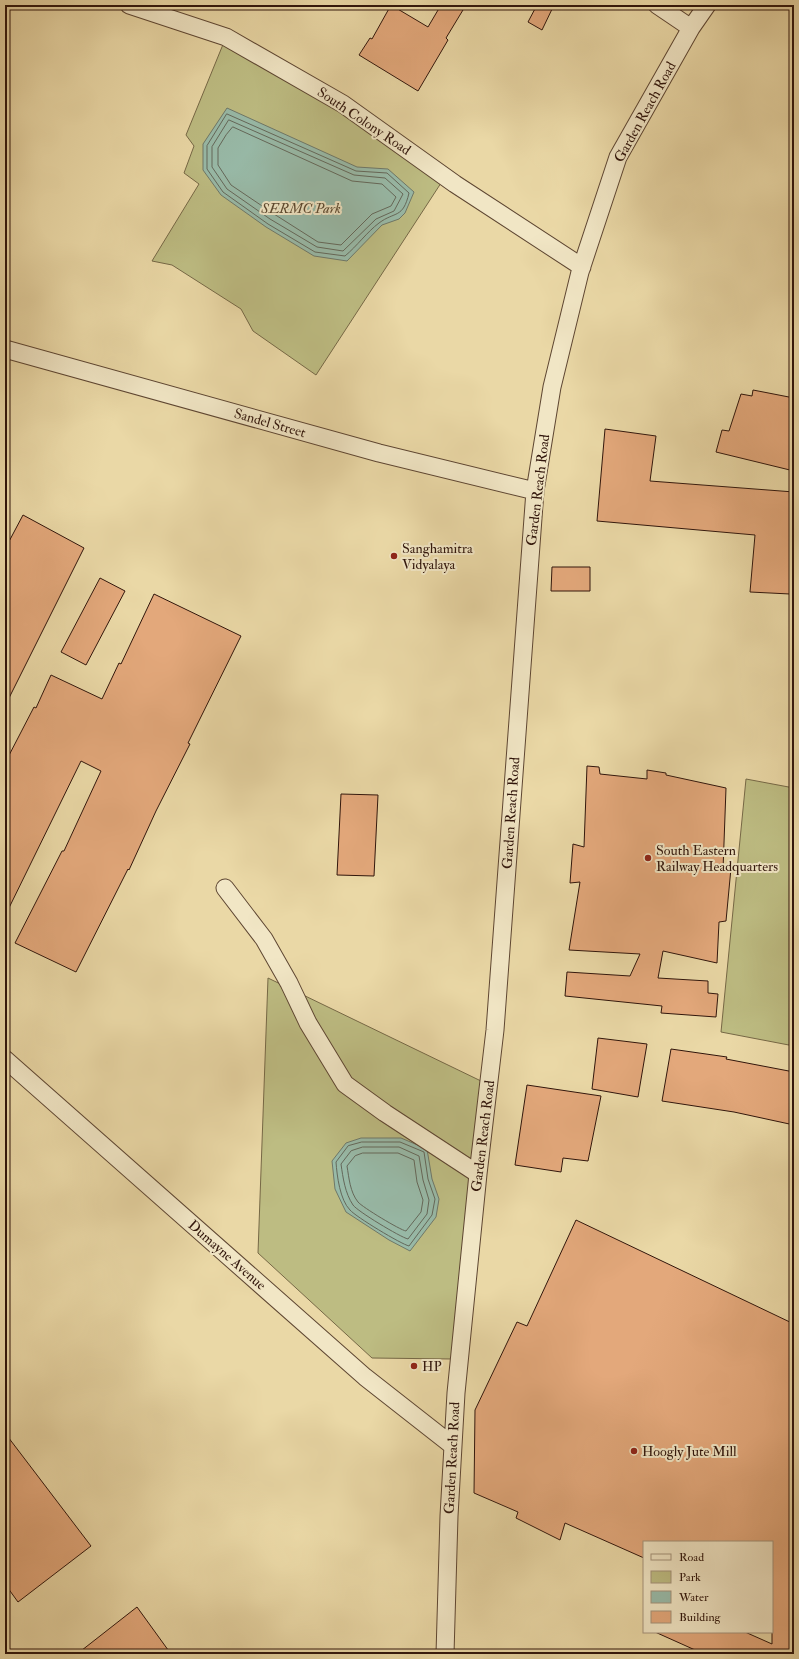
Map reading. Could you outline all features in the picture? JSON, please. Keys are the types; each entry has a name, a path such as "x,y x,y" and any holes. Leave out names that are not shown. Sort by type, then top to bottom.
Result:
{"street":[{"name":"South Colony Road","path":"129,5 226,37 343,104 455,184 582,267"},
{"path":"657,5 691,28"},
{"name":"Garden Reach Road","path":"445,1654 449,1516 456,1393 478,1174 496,1030 535,491 552,387 582,267 618,157 691,28 707,5"},
{"name":"Sandel Street","path":"5,350 379,453 535,491"},
{"path":"225,888 264,939 289,983 308,1023 345,1084 385,1113 478,1174"},
{"name":"Dumayne Avenue","path":"5,1059 366,1377 453,1446"}],"green space":[{"name":"SERMC Park","path":"224,42 339,106 443,180 316,375 253,331 241,309 172,265 152,261 199,184 184,173 194,146 186,135"},
{"path":"746,779 794,788 794,1046 721,1032"},
{"path":"268,978 481,1081 453,1359 372,1358 258,1253"}],"water":[{"path":"227,108 357,167 388,169 414,192 405,213 399,219 382,225 347,261 314,256 266,227 221,195 203,170 203,144"},
{"path":"361,1138 401,1138 427,1149 432,1179 439,1199 436,1217 410,1251 389,1240 346,1212 335,1189 332,1161 346,1143"}],"building":[{"path":"391,5 428,27 441,5 466,5 446,38 448,40 418,91 359,55 370,38 372,39"},
{"path":"537,5 554,5 542,30 528,22"},
{"path":"753,390 794,398 794,471 716,452 722,430 729,431 741,394 752,396"},
{"path":"605,429 656,436 650,481 794,492 794,567 790,594 750,592 755,535 597,521"},
{"path":"23,515 84,548 5,706 5,549"},
{"path":"552,567 590,567 590,591 551,591"},
{"path":"100,578 125,591 86,665 61,652"},
{"path":"154,594 241,636 188,743 190,744 156,811 129,870 128,869 76,972 15,943 62,851 64,851 101,771 81,761 5,916 5,763 34,707 36,708 51,675 102,699 119,663 121,664"},
{"name":"South Eastern Railway Headquarters","path":"587,766 599,767 600,774 647,779 647,770 666,773 666,775 726,788 723,870 731,868 726,921 719,922 717,963 663,951 658,978 708,981 708,993 718,994 716,1017 661,1013 662,1006 565,996 567,972 630,976 640,954 569,950 580,882 570,883 573,844 584,847"},
{"path":"341,794 378,795 374,876 337,875"},
{"path":"598,1038 647,1044 638,1097 592,1089"},
{"path":"671,1049 727,1057 726,1059 794,1072 794,1125 734,1112 662,1101"},
{"path":"527,1085 601,1096 588,1161 563,1158 561,1172 515,1165"},
{"name":"Hoogly Jute Mill","path":"576,1220 794,1324 794,1654 704,1654 657,1633 747,1633 772,1644 773,1541 643,1541 643,1558 565,1523 560,1540 516,1518 518,1512 474,1493 475,1410 517,1322 527,1326"},
{"path":"5,1433 91,1546 18,1602 5,1584"},
{"path":"137,1607 171,1654 77,1654"}],"place":[{"name":"Sanghamitra Vidyalaya","path":"394,556"},
{"name":"South Eastern Railway Headquarters","path":"648,858"},
{"name":"HP","path":"414,1366"},
{"name":"Hoogly Jute Mill","path":"634,1451"}]}
